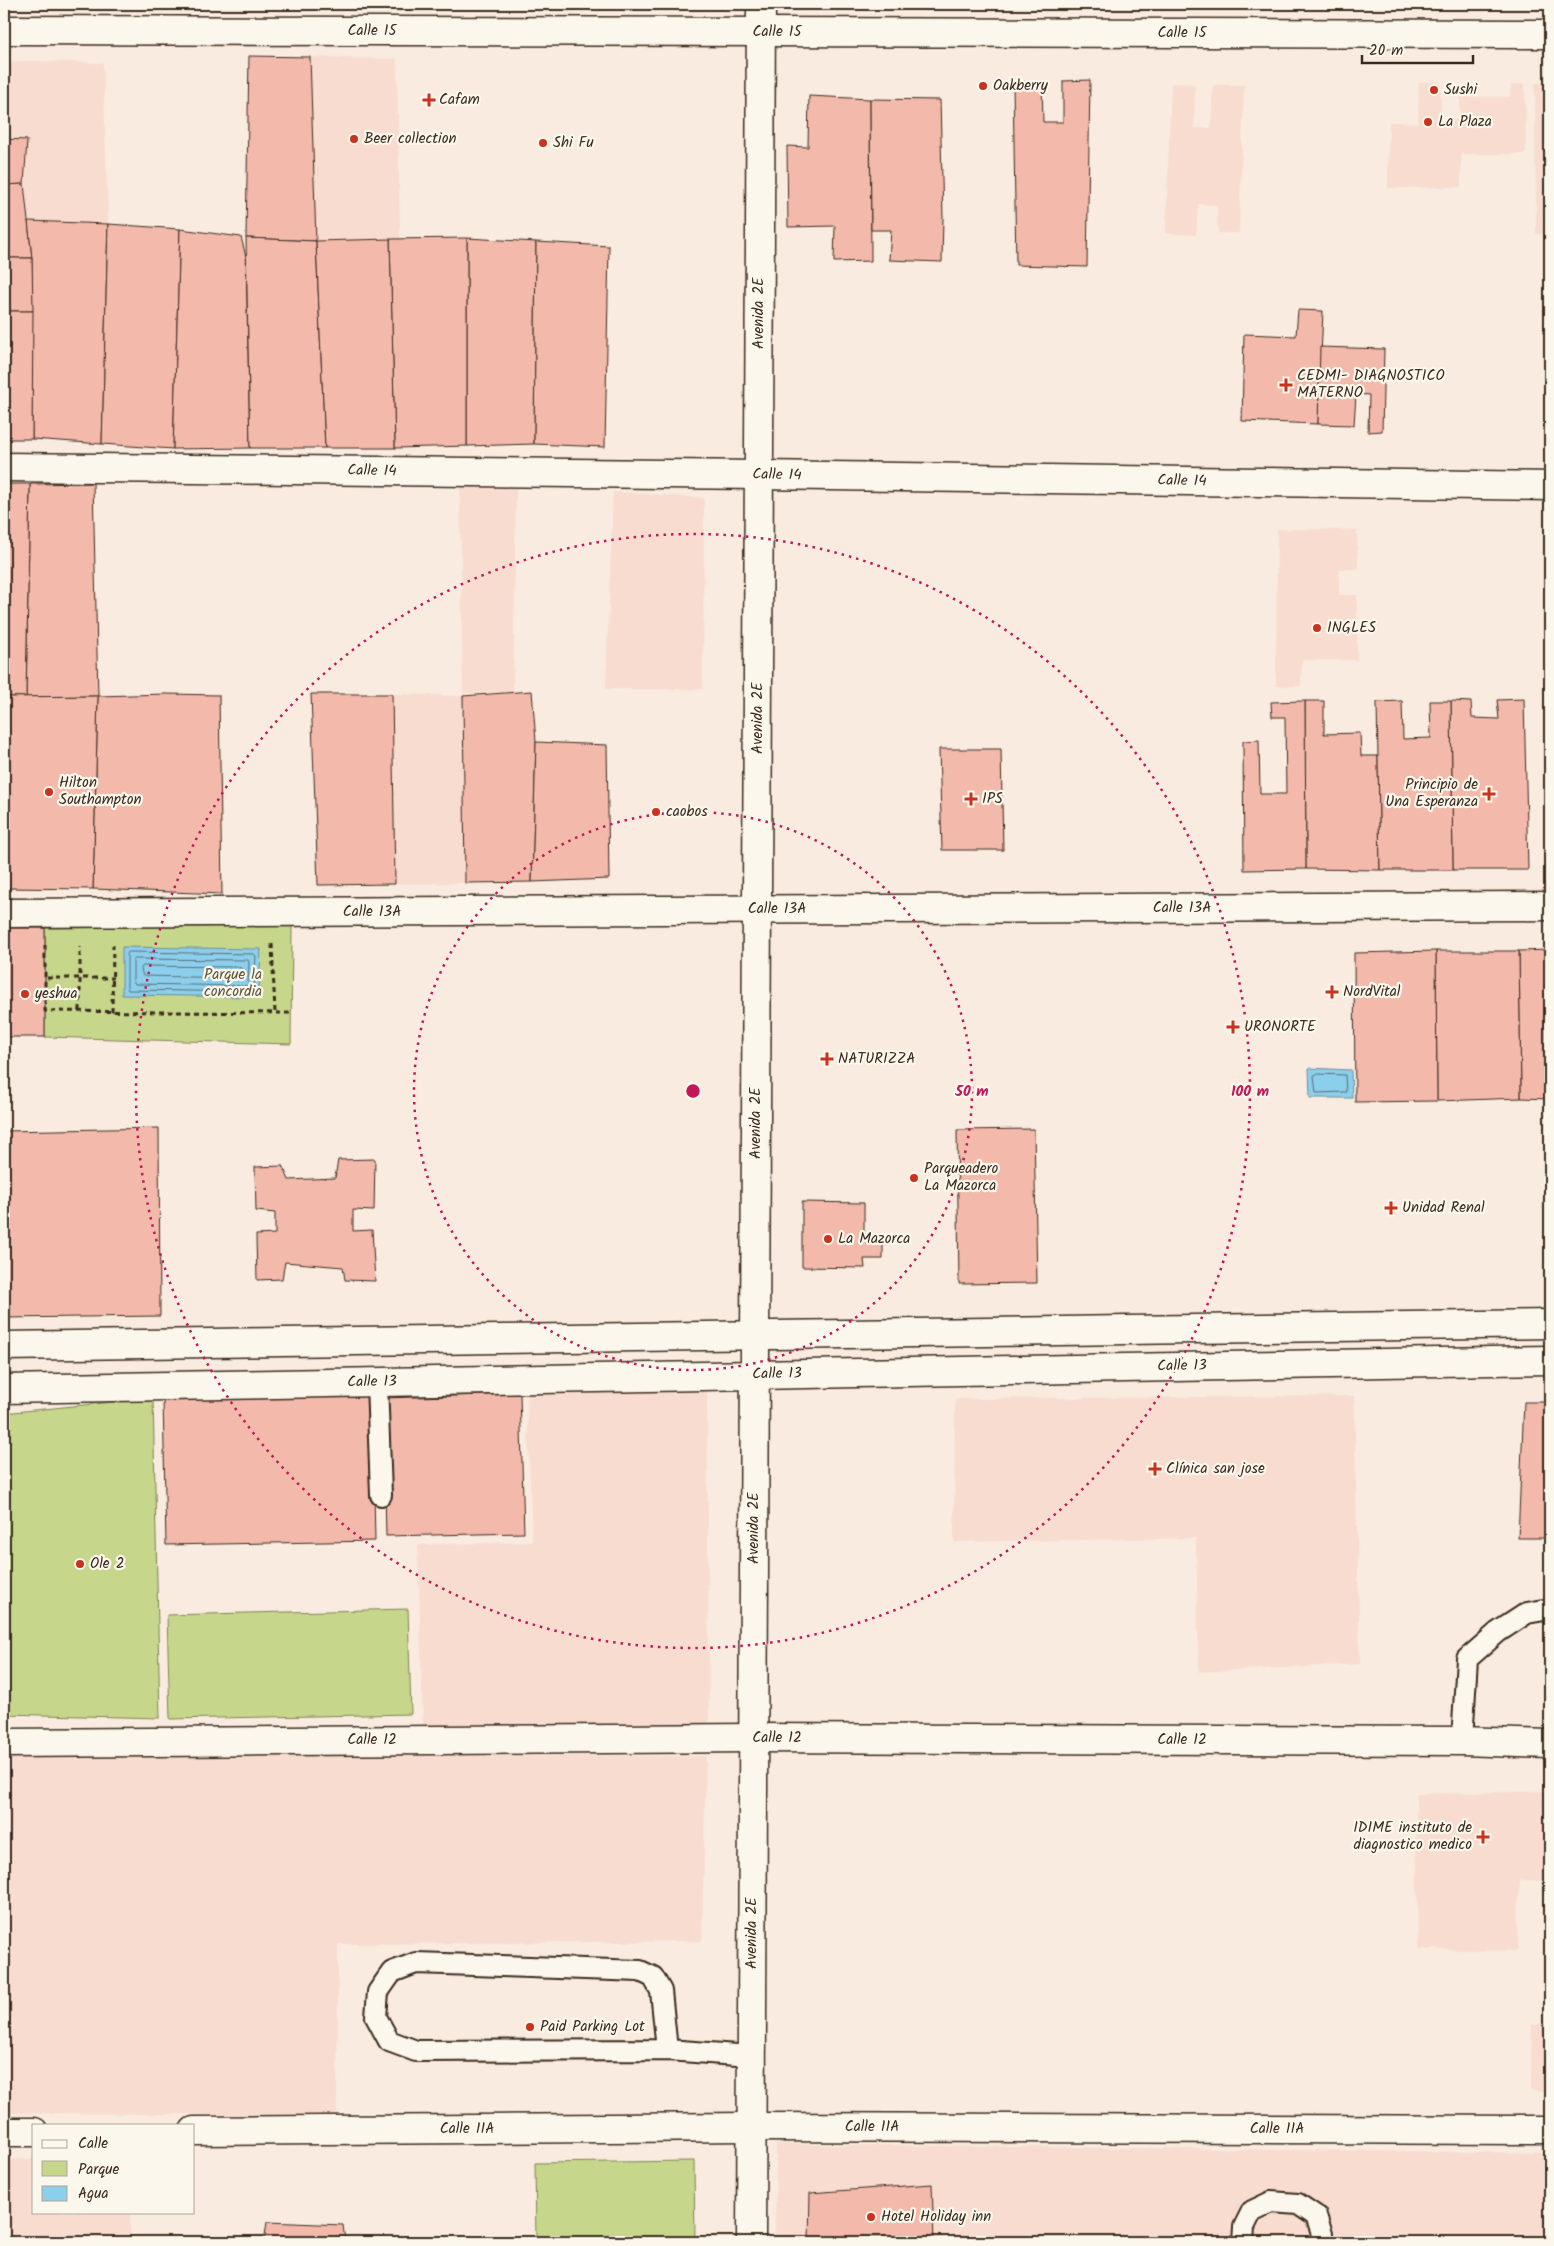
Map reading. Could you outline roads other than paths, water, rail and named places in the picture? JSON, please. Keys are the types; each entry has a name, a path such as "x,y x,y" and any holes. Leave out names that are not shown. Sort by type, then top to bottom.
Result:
{"street":[{"name":"Avenida 2E","path":"751,2242 761,4"},
{"name":"Calle 15","path":"4,30 1550,34"},
{"name":"Calle 14","path":"4,468 759,475 1550,486"},
{"name":"Calle 13A","path":"4,914 1550,906"},
{"path":"4,1346 1550,1324"},
{"name":"Calle 13","path":"4,1389 1550,1360"},
{"name":"Calle 12","path":"4,1743 753,1738 1462,1741 1550,1744"},
{"name":"Calle 11A","path":"195,2131 751,2127 1550,2130"},
{"path":"4,2132 32,2132"}],"lane":[{"path":"377,1382 381,1495"},
{"path":"1462,1741 1467,1659 1498,1632 1527,1612 1550,1609"},
{"path":"667,2050 661,1991 653,1977 640,1971 416,1963 392,1972 378,1992 376,2017 389,2041 416,2051 667,2050 752,2056"},
{"path":"1243,2242 1244,2227 1252,2210 1271,2202 1298,2204 1316,2216 1322,2234 1322,2242"}],"water":[{"path":"122,947 261,949 259,997 122,995"},
{"path":"1309,1068 1351,1070 1352,1098 1310,1098"}],"place":[{"name":"Oakberry","path":"983,86"},
{"name":"Sushi","path":"1434,90"},
{"name":"Cafam","path":"429,100"},
{"name":"La Plaza","path":"1428,122"},
{"name":"Beer collection","path":"354,139"},
{"name":"Shi Fu","path":"543,143"},
{"name":"CEDMI- DIAGNOSTICO MATERNO","path":"1286,385"},
{"name":"INGLES","path":"1317,628"},
{"name":"Hilton Southampton","path":"49,792"},
{"name":"Principio de Una Esperanza","path":"1489,794"},
{"name":"IPS","path":"971,799"},
{"name":"caobos","path":"656,812"},
{"name":"NordVital","path":"1332,992"},
{"name":"yeshua","path":"25,994"},
{"name":"URONORTE","path":"1233,1027"},
{"name":"NATURIZZA","path":"827,1059"},
{"name":"Parqueadero La Mazorca","path":"914,1178"},
{"name":"Unidad Renal","path":"1391,1208"},
{"name":"La Mazorca","path":"828,1239"},
{"name":"Clínica san jose","path":"1155,1469"},
{"name":"Ole 2","path":"80,1564"},
{"name":"IDIME instituto de diagnostico medico","path":"1483,1837"},
{"name":"Paid Parking Lot","path":"530,2027"},
{"name":"Hotel Holiday inn","path":"871,2217"}],"park label":[{"name":"Parque la concordia","path":"233,984"}]}
